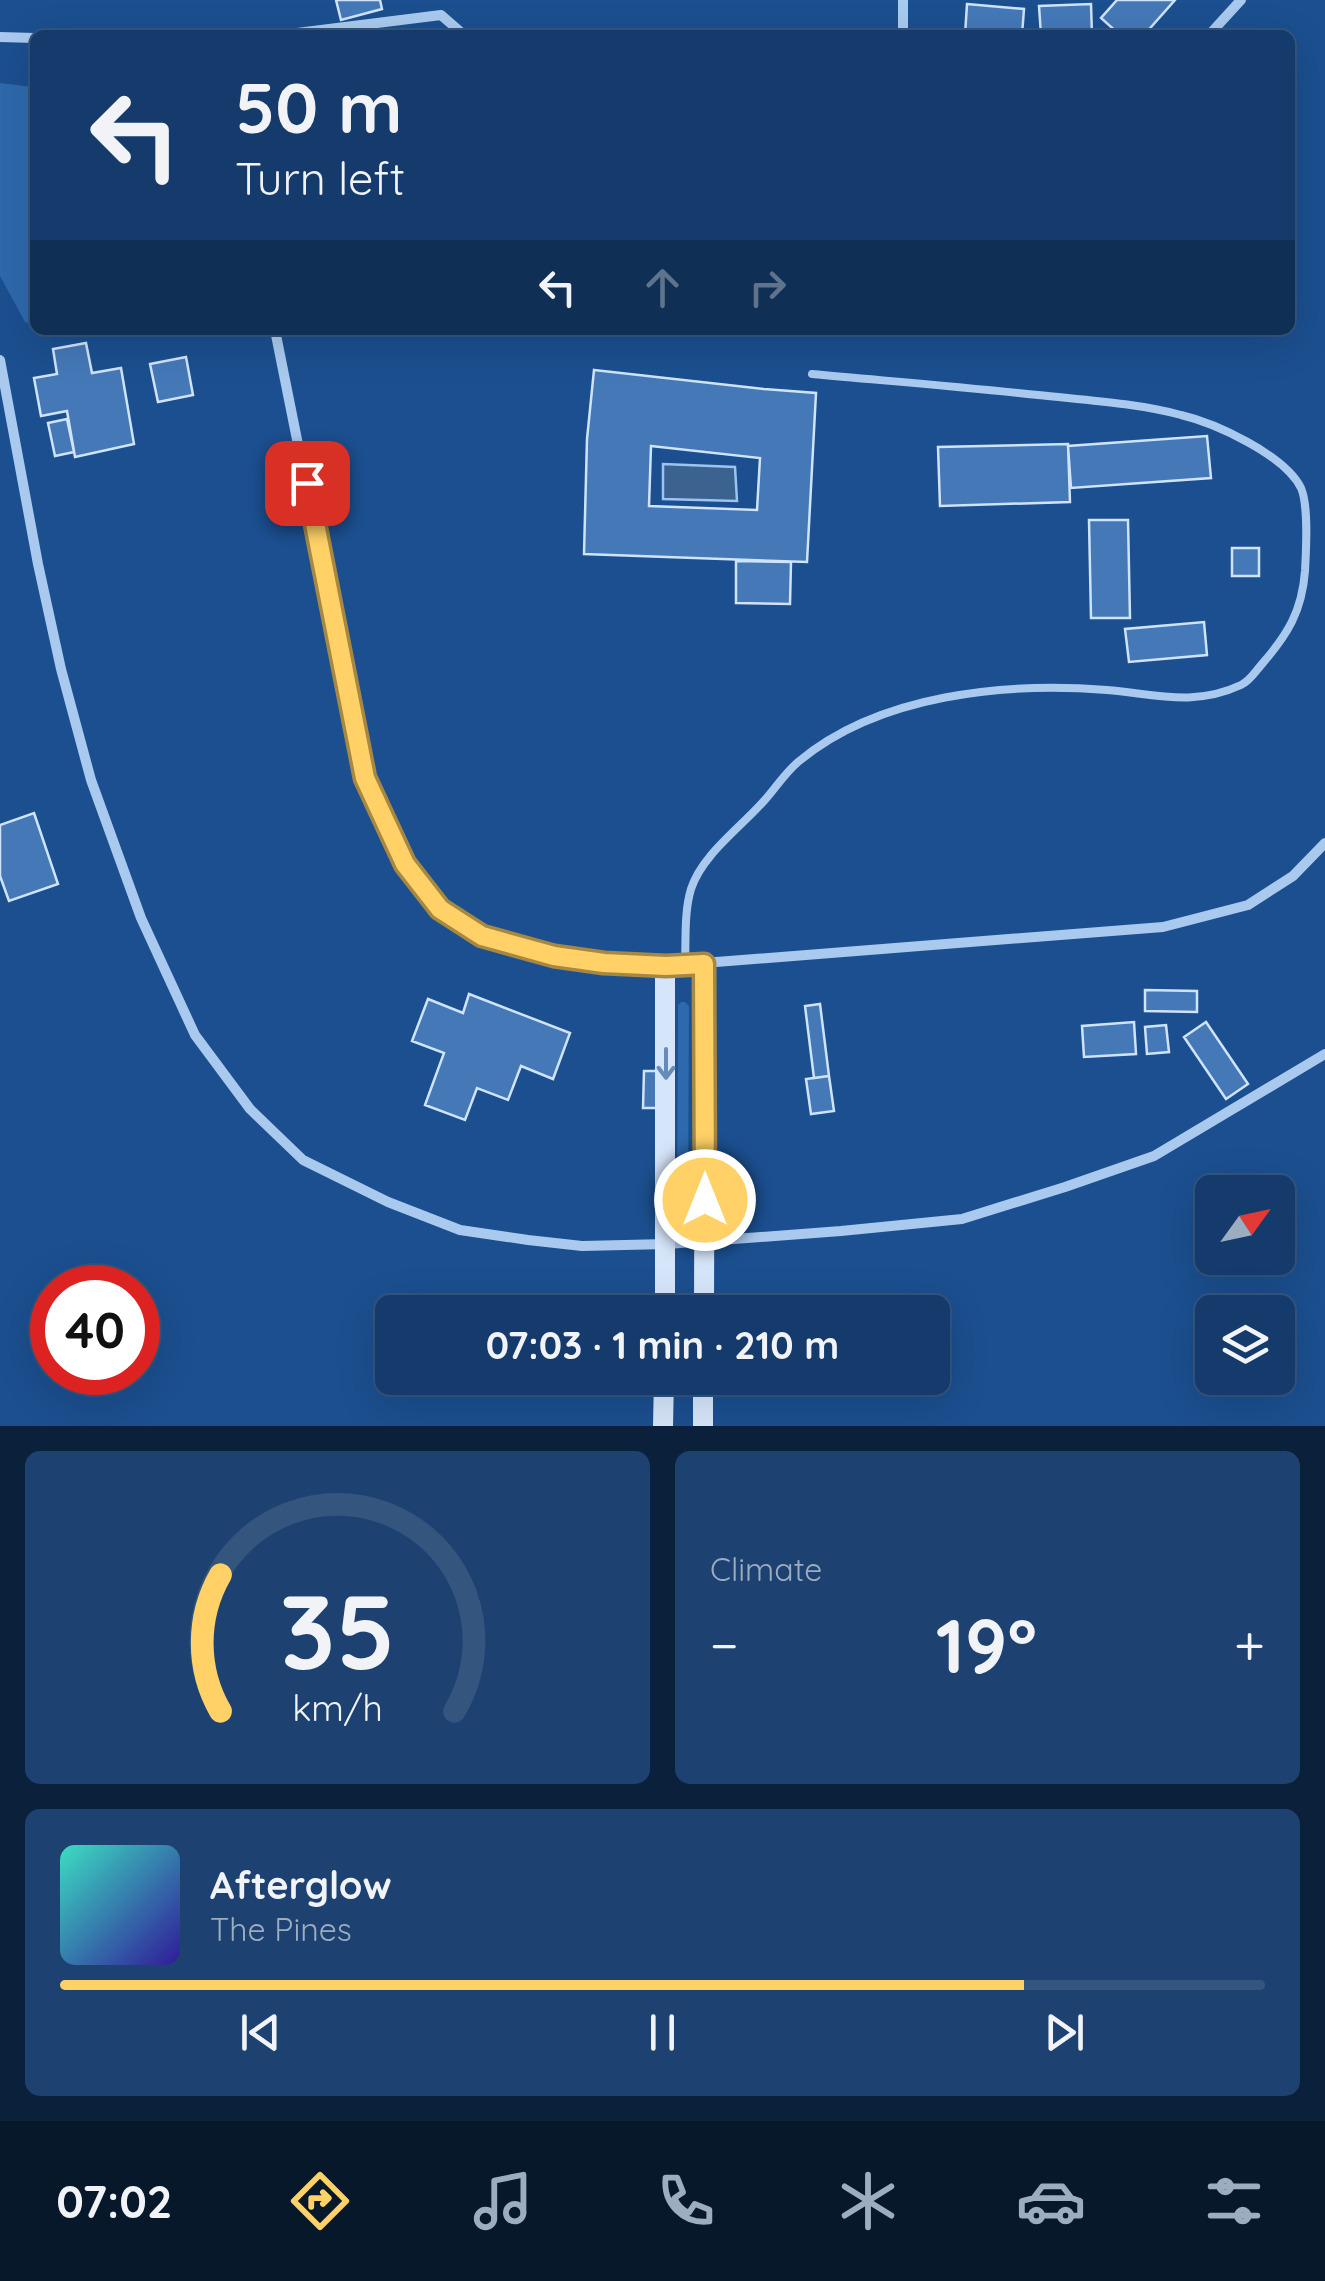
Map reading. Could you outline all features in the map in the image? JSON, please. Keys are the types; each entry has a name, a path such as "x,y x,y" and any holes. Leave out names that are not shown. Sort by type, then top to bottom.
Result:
{"street":[{"path":"437,0 441,15 458,30"},
{"path":"903,0 903,30"},
{"path":"1214,30 1241,0"},
{"path":"321,30 441,15"},
{"path":"0,38 30,38"},
{"path":"276,335 365,778 405,864 440,909 482,936 554,956 604,963 685,965 1163,928 1248,905 1293,876 1325,844"},
{"path":"0,360 61,669 92,780 142,918 195,1034 250,1109 303,1160 388,1202 460,1230 582,1246 666,1244 962,1219 1154,1156 1325,1054"},
{"path":"685,965 705,1239 704,1295"},
{"path":"665,1295 685,965"},
{"path":"662,1426 663,1395"},
{"path":"703,1395 703,1426"}],"lane":[{"path":"685,965 692,884 706,863 795,764 820,746 864,722 920,703 970,692 1040,687 1108,690 1186,700 1221,693 1246,683 1283,640 1303,593 1308,534 1302,489 1278,461 1256,446 1182,415 1084,400 812,374"}],"shaded area":[{"path":"0,83 30,87 30,324 25,322 0,276"},
{"path":"663,464 735,467 737,501 663,499"},
{"path":"681,1002 689,1006 688,1213 684,1217 677,1214"}],"building":[{"path":"336,0 380,0 382,9 341,20"},
{"path":"1117,0 1175,0 1148,30 1114,30 1101,18"},
{"path":"967,4 1024,9 1022,30 965,30"},
{"path":"1091,4 1092,30 1041,30 1039,6"},
{"path":"86,343 92,373 121,368 134,444 75,457 67,411 41,416 34,378 57,374 53,349"},
{"path":"186,357 193,395 158,402 150,364"},
{"path":"594,370 816,393 807,562 584,554 587,439","holes":["651,446 760,458 757,510 649,506"]},
{"path":"67,419 74,452 55,456 48,423"},
{"path":"1207,436 1211,478 1071,488 1068,446"},
{"path":"1068,444 1070,502 940,506 938,447"},
{"path":"1089,520 1128,520 1130,618 1091,618"},
{"path":"1232,548 1259,548 1259,576 1232,576"},
{"path":"736,561 791,562 790,604 736,603"},
{"path":"1204,622 1207,655 1129,662 1125,629"},
{"path":"34,813 58,884 9,901 0,876 0,825"},
{"path":"1145,990 1197,991 1197,1012 1145,1011"},
{"path":"469,994 570,1033 553,1079 521,1066 508,1100 477,1088 465,1120 425,1105 444,1053 412,1041 428,999 463,1013"},
{"path":"820,1004 829,1076 814,1078 805,1006"},
{"path":"1134,1022 1136,1054 1084,1057 1082,1026"},
{"path":"1206,1022 1248,1084 1226,1099 1184,1037"},
{"path":"1166,1025 1169,1052 1147,1054 1145,1027"},
{"path":"644,1071 659,1071 659,1108 643,1108"},
{"path":"829,1076 834,1111 811,1114 806,1079"}],"route":[{"path":"307,483 365,778 405,864 440,909 482,936 554,956 604,963 704,964 705,1200"}]}
